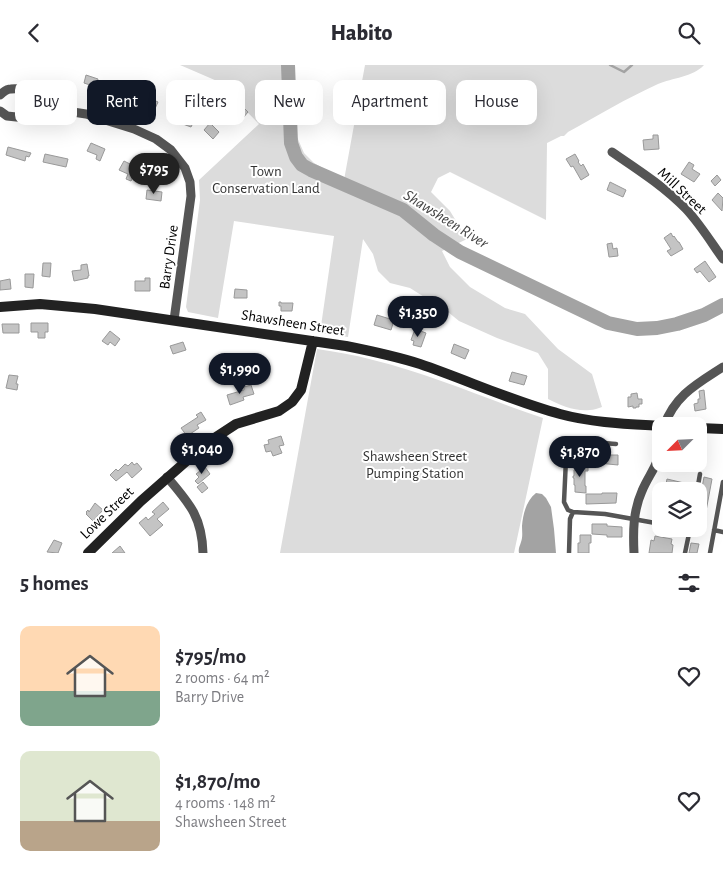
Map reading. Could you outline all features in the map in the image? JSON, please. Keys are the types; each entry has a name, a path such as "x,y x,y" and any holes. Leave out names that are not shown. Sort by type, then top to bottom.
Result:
{"main road":[{"name":"Shawsheen Street","path":"0,307 47,305 126,313 346,346 399,358 560,414 605,422 652,425"},
{"name":"Lowe Street","path":"88,553 141,501 207,443 229,427 278,411 292,403 301,390 313,341"},
{"path":"708,428 723,429"}],"street":[{"path":"0,95 11,89 15,89"},
{"path":"0,111 7,116 15,117"},
{"name":"Barry Drive","path":"77,113 134,129 156,139 171,150 185,168 190,182 191,196 174,320"},
{"name":"Mill Street","path":"612,152 680,203 723,259"},
{"path":"668,417 673,407 688,392 723,367"},
{"path":"634,553 634,519 640,496 652,472"},
{"path":"167,477 194,511 200,530 203,553"}],"lane":[{"path":"616,444 581,443 575,445 569,451 566,459 564,502 568,509 573,512 605,514 652,523"},
{"path":"699,482 700,474"},
{"path":"710,553 723,482"},
{"path":"568,553 570,519 573,512"},
{"path":"714,530 723,532"},
{"path":"685,553 688,537"}],"green space":[{"path":"180,65 286,65 287,80 255,80 255,120 245,110 245,80 215,80"},
{"name":"Town Conservation Land","path":"365,65 704,65 688,75 646,89 564,136 547,143 546,220 450,172 438,178 431,192 450,211 467,239 442,251 450,267 470,287 505,308 525,314 558,349 592,374 602,407 592,410 574,409 548,399 548,369 538,353 459,321 410,288 390,283 378,271 373,254 363,239 348,337 320,333 334,236 234,221 218,318 188,312 186,307 200,200 199,180 258,125 292,125 304,153 314,163 344,180 354,125 446,125 446,80 362,80"},
{"name":"Shawsheen Street Pumping Station","path":"317,349 395,366 437,379 543,418 514,553 280,553"}],"shaded area":[{"path":"536,493 542,494 551,507 556,553 519,553 524,512 527,504"}],"building":[{"path":"86,75 98,79 87,80 87,84 84,83"},
{"path":"208,125 212,125 219,132 213,139 204,130"},
{"path":"653,135 658,135 659,149 644,150 643,140 653,139"},
{"path":"91,143 105,149 100,161 96,159 97,155 87,151"},
{"path":"8,147 31,153 29,157 26,156 25,161 6,155"},
{"path":"45,154 68,159 66,167 43,162"},
{"path":"575,154 578,162 581,166 583,164 589,175 581,180 573,166 571,167 566,159"},
{"path":"124,161 138,168 131,181 126,179 128,174 119,170"},
{"path":"689,162 694,165 692,169 700,174 694,182 681,174"},
{"path":"717,175 721,180 715,186 711,181"},
{"path":"610,182 626,190 623,197 607,190"},
{"path":"147,190 162,192 161,201 146,199"},
{"path":"718,193 723,198 722,211 712,200"},
{"path":"671,233 683,249 671,256 667,251 671,249 664,238"},
{"path":"612,243 613,249 617,248 618,256 609,257 607,244"},
{"path":"705,261 716,277 709,282 700,271 697,273 694,269"},
{"path":"43,263 51,263 50,277 42,276"},
{"path":"87,264 88,278 74,281 72,271 81,270 81,265"},
{"path":"25,274 34,274 33,288 25,287"},
{"path":"145,278 150,278 150,291 135,291 135,281 145,281"},
{"path":"10,279 11,289 0,290 0,281"},
{"path":"235,289 247,290 247,298 234,298"},
{"path":"400,298 406,300 404,307 397,305"},
{"path":"279,302 293,303 292,311 281,311"},
{"path":"377,315 390,319 391,315 395,317 391,330 374,325"},
{"path":"31,323 48,323 48,332 45,332 45,338 38,338 38,332 31,332"},
{"path":"2,324 19,324 19,333 3,333"},
{"path":"415,329 426,333 421,347 413,345 414,341 411,340"},
{"path":"110,331 120,339 115,346 110,342 108,345 102,341"},
{"path":"183,342 186,350 173,354 170,346"},
{"path":"454,344 469,350 465,359 451,353"},
{"path":"512,372 527,376 524,385 509,381"},
{"path":"9,375 18,376 17,390 6,388"},
{"path":"251,385 254,394 243,397 244,400 230,405 227,395 244,390 244,387"},
{"path":"704,390 706,409 695,411 694,404 698,403 698,399 700,399 699,391"},
{"path":"637,393 638,399 642,399 642,404 639,404 639,407 636,408 633,408 633,406 628,407 628,397 631,397 631,394"},
{"path":"201,412 206,420 197,425 199,428 187,436 181,428 198,417 196,415"},
{"path":"281,436 284,445 279,446 282,453 273,456 271,451 266,452 264,445 269,444 268,440"},
{"path":"589,452 618,455 618,465 588,462"},
{"path":"132,462 134,465 137,463 142,469 132,478 127,472 116,481 110,475 116,469 118,471 125,464 128,466"},
{"path":"577,463 588,463 588,471 585,471 586,493 575,492 573,476 574,470 577,470"},
{"path":"205,467 210,474 198,484 195,481 199,477 196,474"},
{"path":"704,477 712,479 707,506 707,482 703,482"},
{"path":"667,479 680,482 666,482"},
{"path":"203,482 208,488 202,493 197,487"},
{"path":"617,493 616,503 586,504 586,494"},
{"path":"163,502 169,509 157,519 163,525 150,536 139,523 146,517 148,520 155,514 152,512"},
{"path":"95,503 103,510 93,521 86,512 88,510 89,512"},
{"path":"592,524 622,527 622,537 592,534"},
{"path":"580,535 591,535 589,553 578,553"},
{"path":"655,537 672,539 672,553 649,553 651,540 654,541"},
{"path":"54,540 62,543 58,553 47,552"},
{"path":"691,543 699,544 697,553 689,553"},
{"path":"120,546 125,553 112,553"}],"waterway":[{"name":"Shawsheen River","path":"288,65 291,143 296,157 302,165 311,170 403,210 434,235 460,252 608,323 637,329 657,328 704,315 723,305"},
{"path":"610,65 624,72 632,65"}]}
